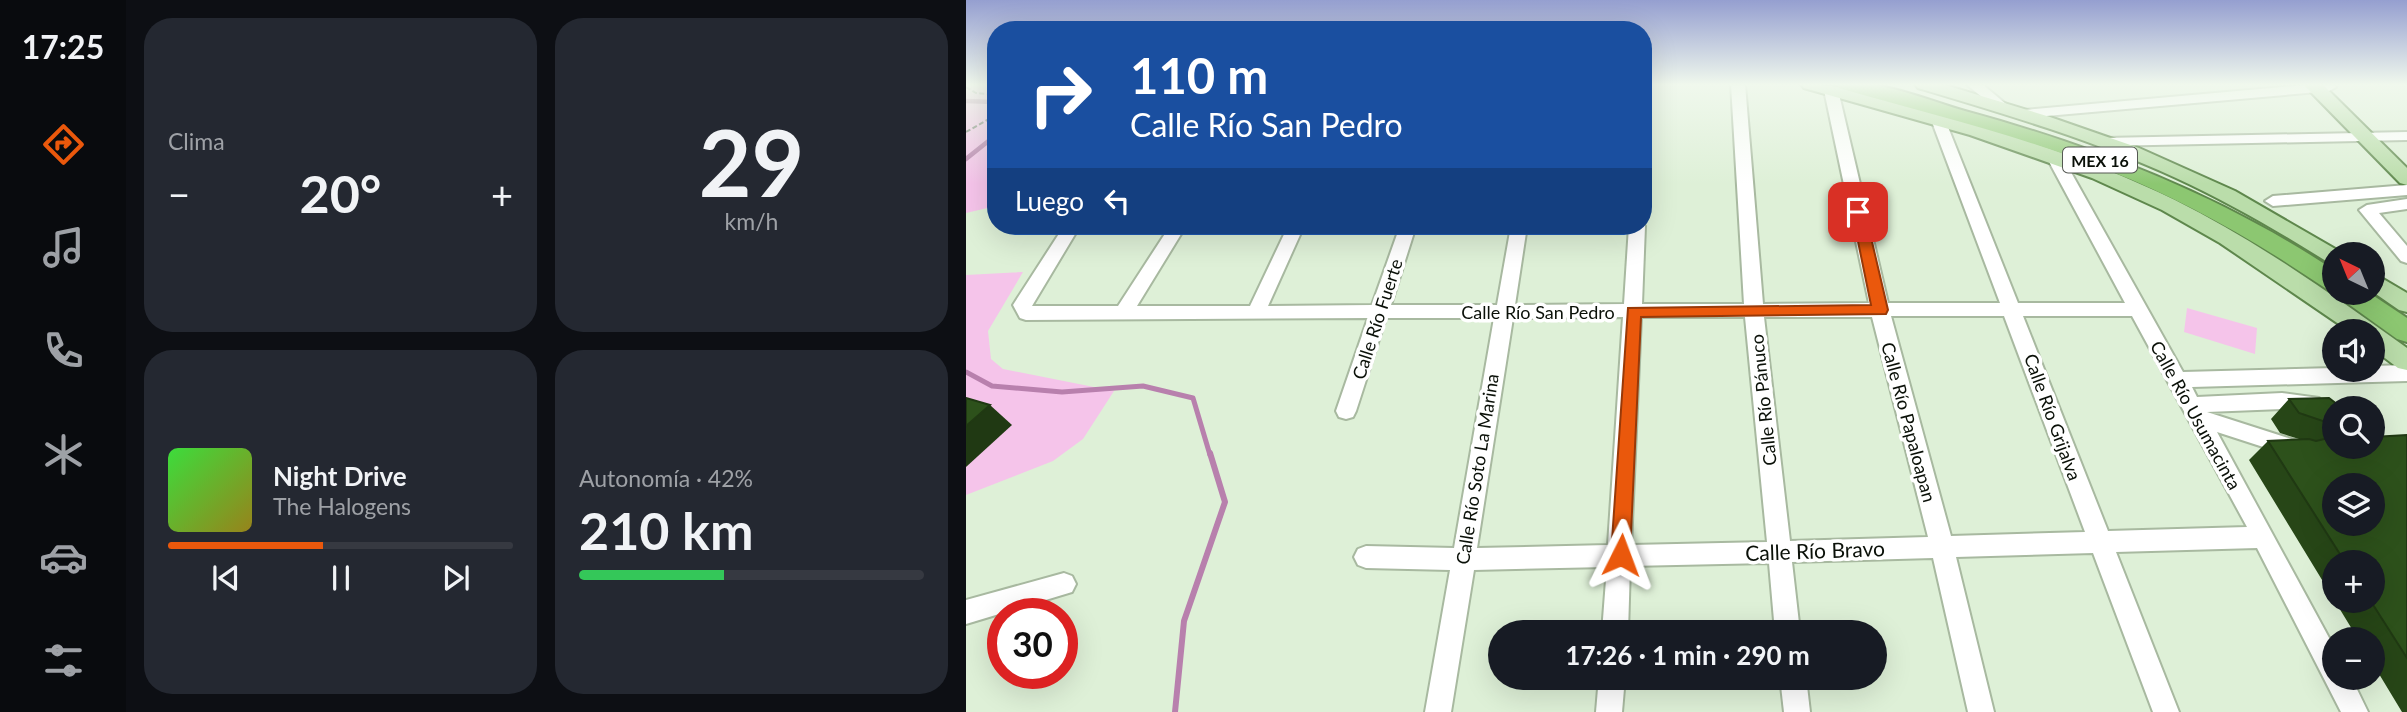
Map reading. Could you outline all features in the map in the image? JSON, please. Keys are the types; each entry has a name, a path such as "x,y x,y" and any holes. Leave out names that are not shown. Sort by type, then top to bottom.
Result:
{"highway":[{"path":"1935,117 1970,130"},
{"name":"MEX 16","path":"1960,117 2043,141 2119,167 2271,241 2322,274"},
{"name":"MEX 16","path":"1990,117 2088,145 2168,177 2252,217 2322,261"},
{"path":"2385,297 2405,304"},
{"path":"2368,305 2407,332"}],"main road":[{"path":"1953,117 1970,130 2055,158 2137,191 2210,227 2310,290 2350,319"},
{"path":"2032,117 2104,142 2198,181 2322,249"},
{"path":"2353,117 2373,137 2407,179"},
{"path":"2373,137 2407,162"},
{"path":"2385,290 2405,304"},
{"path":"2385,345 2407,361"}],"street":[{"name":"Calle Río Pánuco","path":"1740,117 1754,311 1787,620"},
{"name":"Calle Río Papaloapan","path":"1855,117 1880,310 1942,546 1981,712"},
{"name":"Calle Río Grijalva","path":"1938,117 2166,712"},
{"path":"2104,142 2407,136"},
{"name":"Calle Río Usumacinta","path":"2055,158 2264,537 2322,649"},
{"path":"2273,201 2407,190"},
{"path":"2407,204 2367,210 2399,239 2407,257"},
{"name":"Calle Río San Pedro","path":"1066,235 1021,305 1023,310 1033,313 1257,310 1379,313 2137,309"},
{"path":"1132,312 1173,235"},
{"path":"1132,312 1183,235"},
{"path":"1257,310 1292,235"},
{"name":"Calle Río Fuerte","path":"1346,411 1405,235"},
{"name":"Calle Río Soto La Marina","path":"1438,712 1503,312 1518,235"},
{"path":"1616,620 1637,235"},
{"path":"2177,380 2407,373"},
{"path":"2194,412 2282,401 2322,407"},
{"path":"2194,412 2297,449"},
{"name":"Calle Río Bravo","path":"1366,557 1463,559 1779,552 2264,537"},
{"path":"966,612 1064,584"},
{"path":"1609,712 1611,690"},
{"path":"1794,690 1797,712"},
{"path":"2344,690 2356,712"}],"path":[{"path":"966,132 987,120"}],"shaded area":[{"path":"966,117 987,117 987,208 966,213"},
{"path":"1023,272 988,331 991,359 1003,369 1114,391 1083,439 1053,461 966,495 966,275"},
{"path":"2187,308 2257,328 2255,354 2184,332"}],"building":[{"path":"966,398 990,405 966,426"},
{"path":"2322,398 2322,421 2299,413 2289,399"},
{"path":"2407,435 2407,658 2378,613 2385,613 2385,550 2337,550 2328,536 2385,536 2385,473 2322,473 2322,526 2268,441 2322,440 2322,459 2385,459 2385,436"}],"waterway":[{"path":"966,159 987,142"},
{"path":"966,372 992,386 1062,392 1143,386 1193,398 1210,455"},
{"path":"1175,712 1184,621 1225,502 1210,453"}],"route":[{"path":"1621,555 1633,312 1880,310 1858,212"}]}
